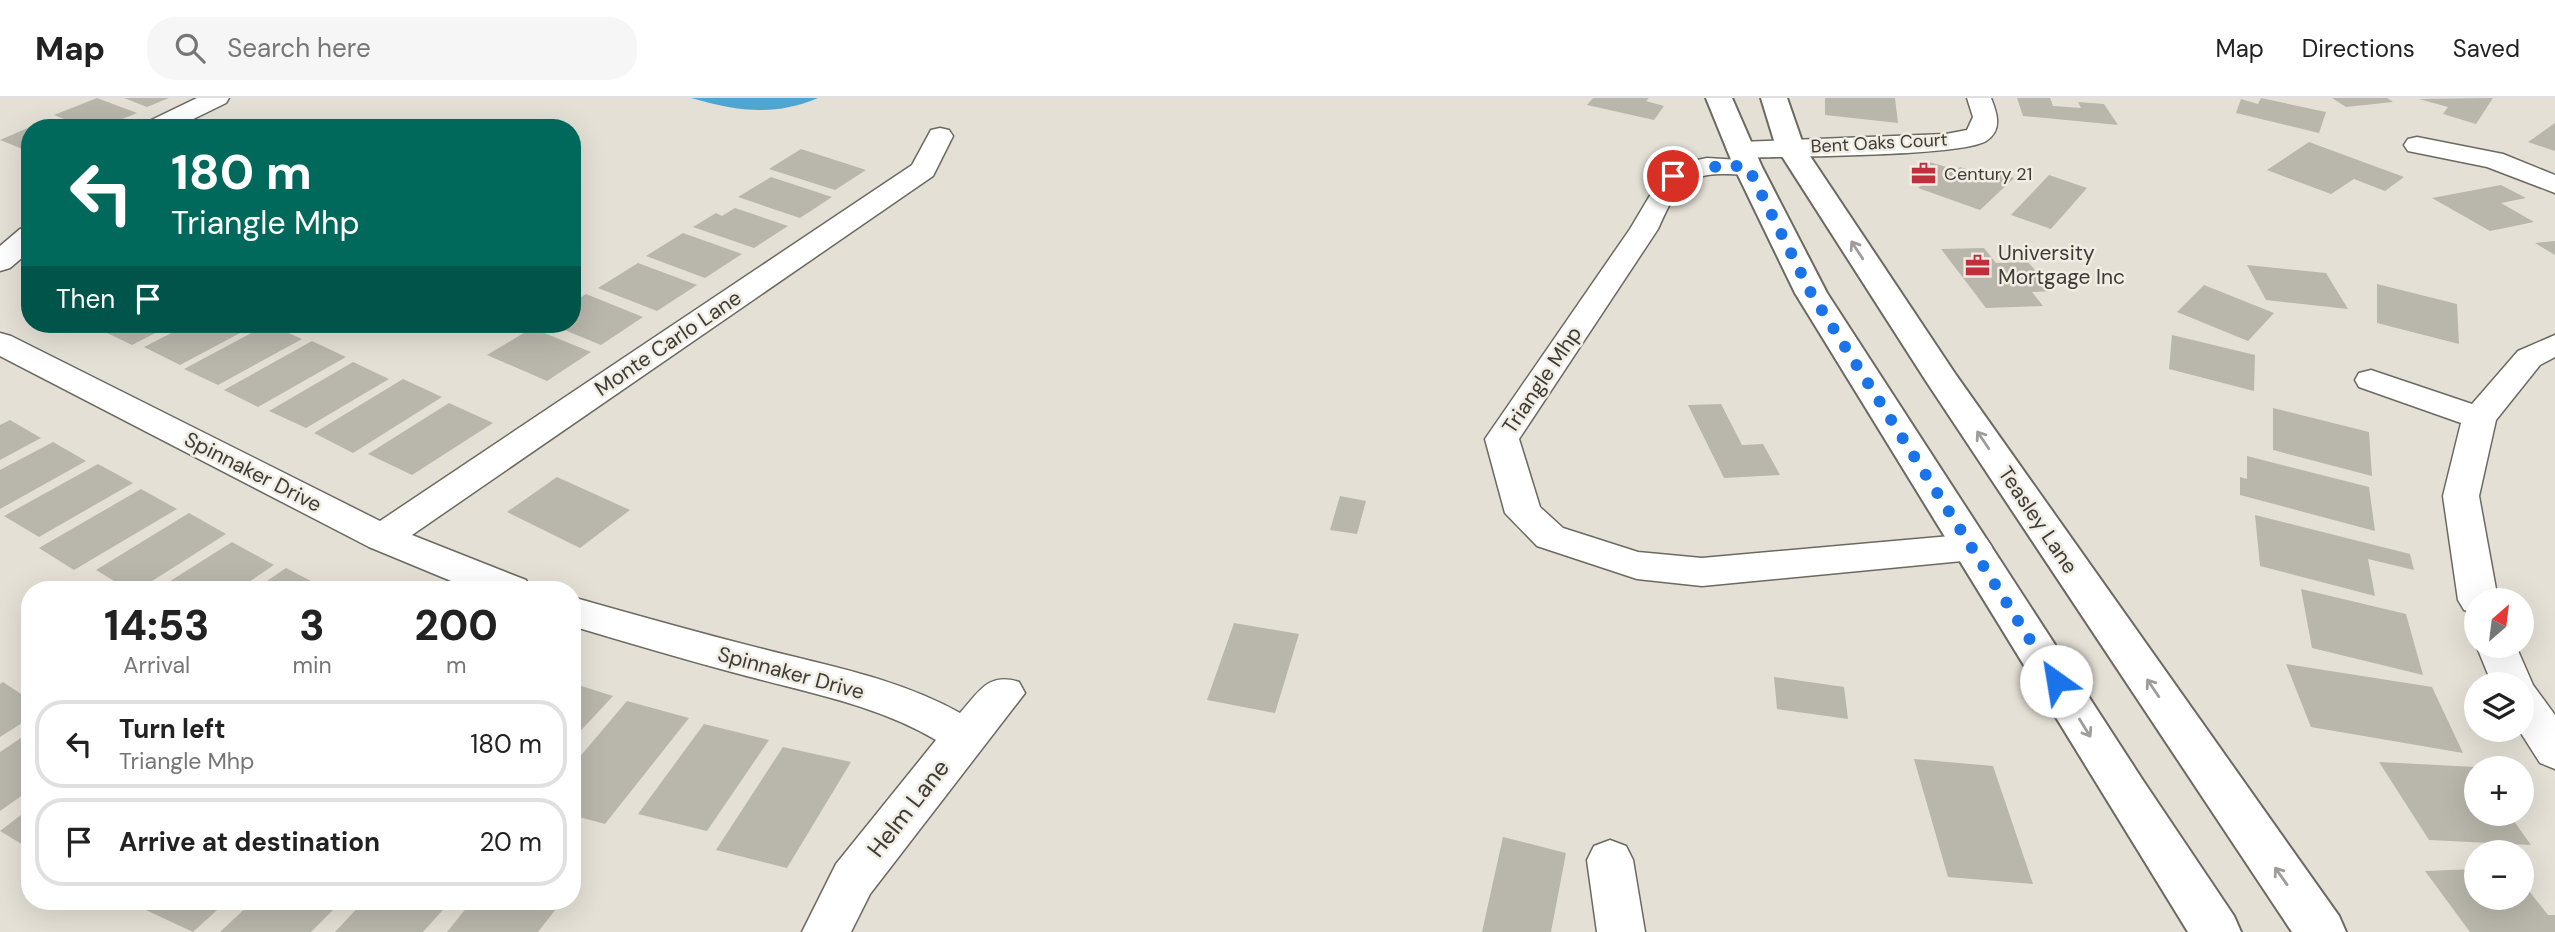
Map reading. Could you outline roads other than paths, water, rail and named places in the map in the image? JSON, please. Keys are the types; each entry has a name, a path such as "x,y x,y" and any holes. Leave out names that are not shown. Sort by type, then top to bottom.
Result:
{"main road":[{"path":"1719,98 1744,159 1811,293 1866,384 1973,547 2125,793 2216,932"},
{"name":"Teasley Lane","path":"1774,98 1790,147 1943,381 2320,932"}],"street":[{"path":"173,119 217,98"},
{"name":"Bent Oaks Court","path":"1744,159 1790,147 1946,142 1976,136 1984,128 1986,117 1979,98"},
{"name":"Monte Carlo Lane","path":"382,538 923,170 940,136"},
{"path":"2417,145 2494,160 2555,185"},
{"name":"Triangle Mhp","path":"1744,159 1673,176 1660,191 1644,229 1502,439 1523,513 1550,537 1637,565 1702,572 1973,547"},
{"path":"0,262 21,242"},
{"name":"Spinnaker Drive","path":"0,343 382,538 490,581"},
{"path":"2476,588 2461,496 2479,418 2529,358 2555,345"},
{"path":"2371,380 2479,418"},
{"name":"Spinnaker Drive","path":"581,614 685,645 854,688 918,709 965,736"},
{"name":"Helm Lane","path":"826,932 853,879 965,736 1004,693"},
{"path":"2534,717 2555,751"},
{"path":"1610,860 1621,932"}],"water":[{"path":"691,98 818,98 785,108 755,110"}],"place":[{"name":"Century 21","path":"1924,174"},
{"name":"University Mortgage Inc","path":"1978,265"}]}
